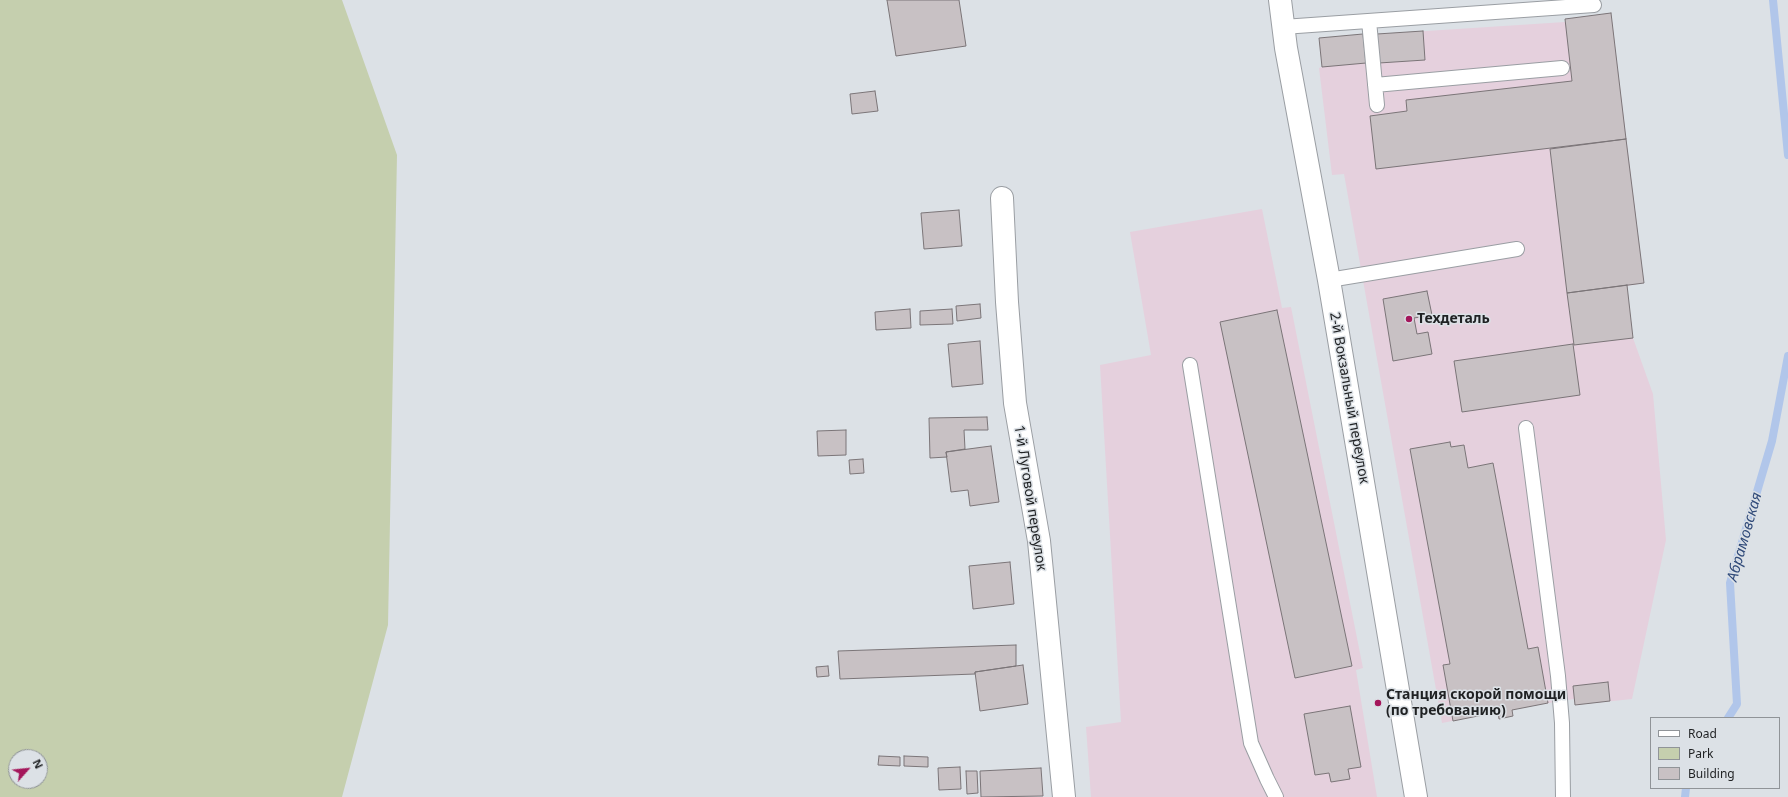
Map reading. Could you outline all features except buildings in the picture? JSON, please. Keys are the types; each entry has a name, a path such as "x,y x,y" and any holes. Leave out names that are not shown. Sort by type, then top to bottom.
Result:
{"street":[{"name":"2-й Вокзальный переулок","path":"1280,0 1329,280 1416,797"},
{"name":"1-й Луговой переулок","path":"1002,198 1007,302 1015,403 1039,541 1064,797"}],"lane":[{"path":"1284,27 1594,5"},
{"path":"1369,21 1377,105"},
{"path":"1375,84 1562,68"},
{"path":"1329,280 1517,249"},
{"path":"1190,365 1251,744 1276,797"},
{"path":"1526,428 1558,676 1562,723 1563,797"}],"shaded area":[{"path":"1611,13 1644,283 1627,286 1633,338 1653,394 1666,540 1632,699 1575,705 1574,699 1512,709 1513,716 1499,719 1498,712 1442,723 1344,174 1332,175 1319,68 1322,67 1319,38 1565,22 1565,19"},
{"path":"1262,209 1282,308 1291,307 1363,668 1356,670 1377,797 1091,797 1086,727 1121,722 1100,365 1151,355 1130,232"}],"green space":[{"path":"0,0 342,0 397,155 388,625 342,797 0,797"}],"waterway":[{"name":"Абрамовская","path":"1773,0 1788,155"},
{"name":"Абрамовская","path":"1729,717 1737,704 1730,583 1772,441 1788,356"},
{"name":"Абрамовская","path":"1685,797 1686,789"}],"place":[{"name":"Техдеталь","path":"1409,319"},
{"name":"Станция скорой помощи (по требованию)","path":"1378,703"}]}
